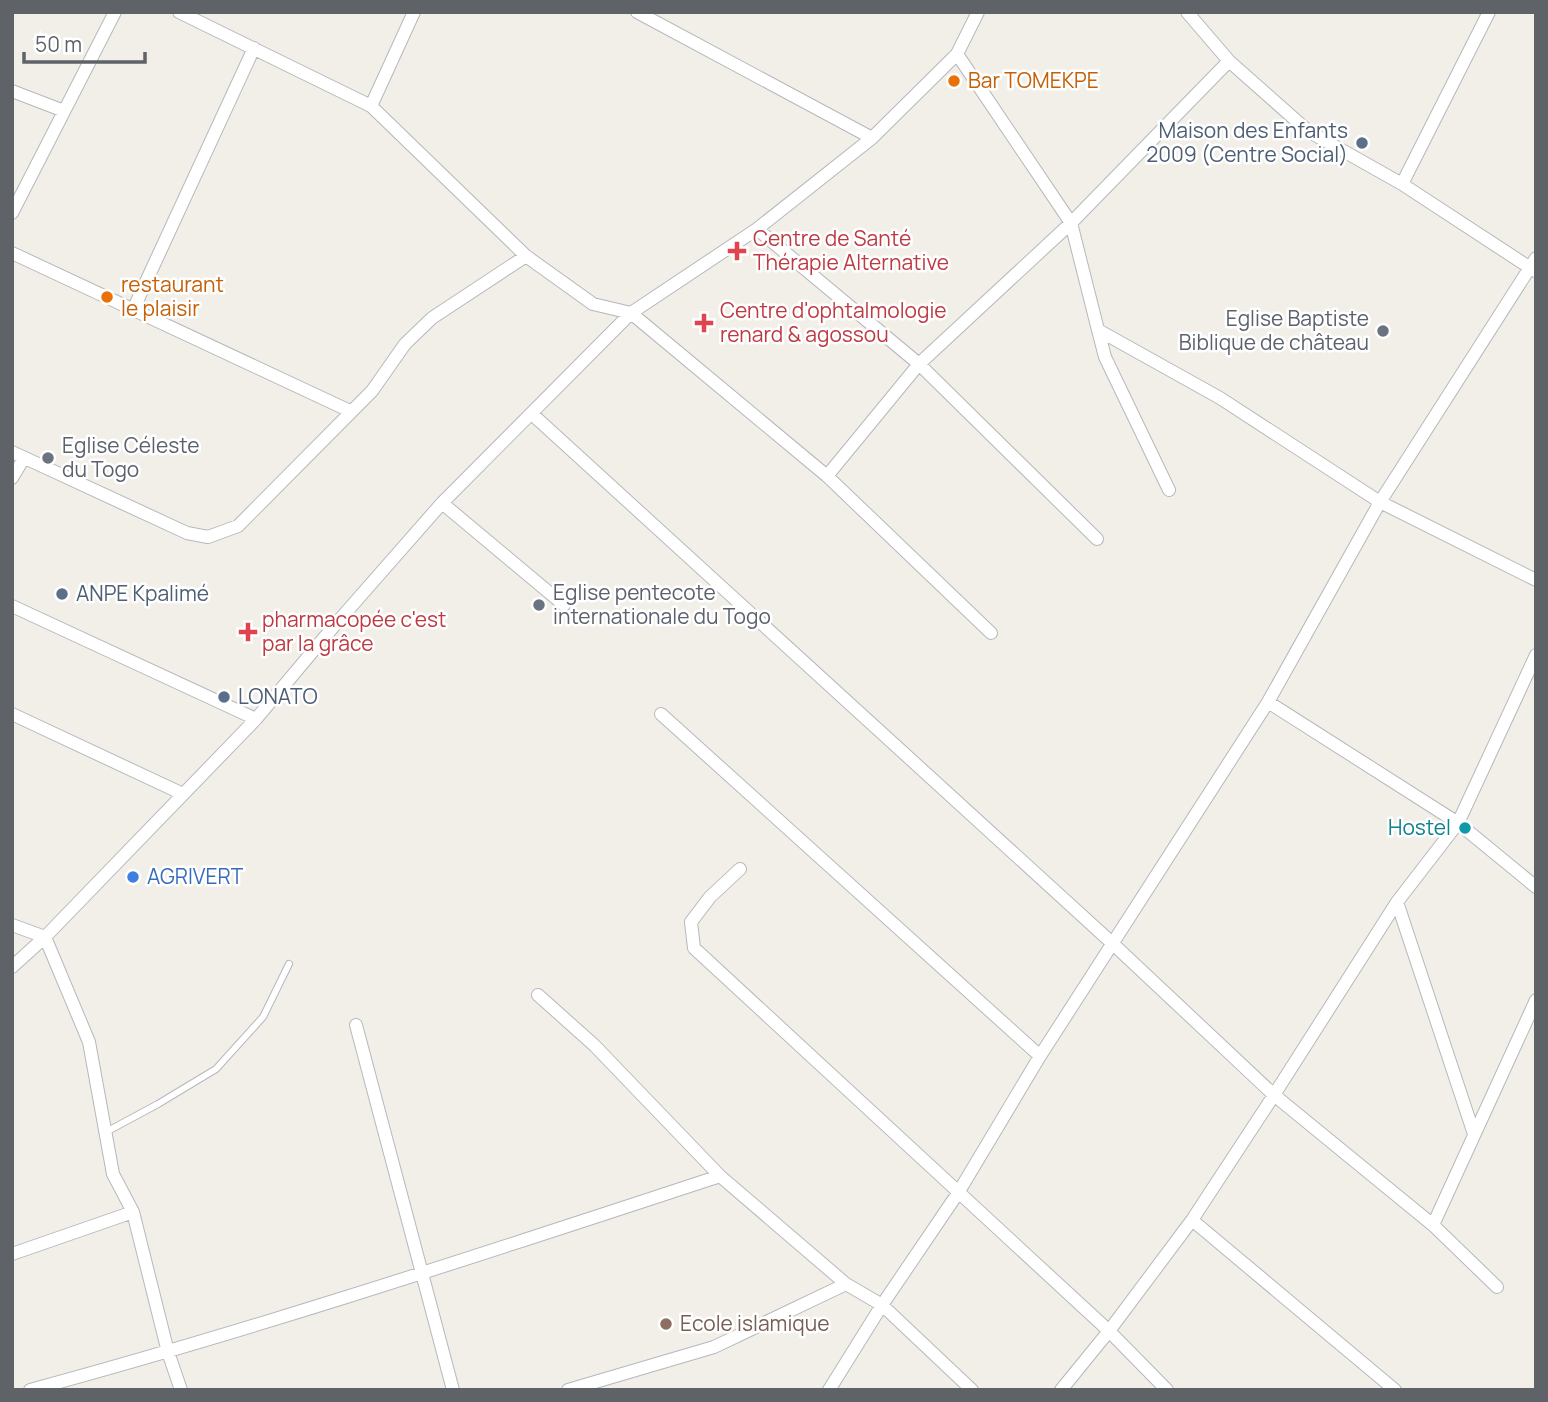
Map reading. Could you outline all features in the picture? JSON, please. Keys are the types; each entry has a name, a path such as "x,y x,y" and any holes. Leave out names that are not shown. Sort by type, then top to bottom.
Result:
{"street":[{"path":"12,213 115,12"},
{"path":"179,12 371,106 526,256 593,304 631,313 827,476 991,633"},
{"path":"371,106 414,12"},
{"path":"637,12 872,138"},
{"path":"12,967 45,937 256,719 442,503 631,313 757,229 872,138 957,54 978,12"},
{"path":"828,1390 958,1193 1040,1056 1268,702 1380,502 1534,266 1402,184 1308,131 1229,61 1187,12"},
{"path":"1402,184 1489,12"},
{"path":"133,310 254,48"},
{"path":"957,54 1071,223 1105,357 1170,490"},
{"path":"827,476 919,364 1071,223 1229,61"},
{"path":"12,92 64,111"},
{"path":"757,229 919,364 1097,539"},
{"path":"12,253 351,411"},
{"path":"12,478 18,455 187,533 208,537 238,526 372,391 405,344 432,318 526,256"},
{"path":"1098,330 1220,398 1380,502 1536,580"},
{"path":"531,414 1112,943 1274,1095 1433,1224 1497,1287"},
{"path":"442,503 564,605"},
{"path":"12,606 256,719"},
{"path":"1060,1390 1109,1331 1192,1220 1396,902 1458,822 1536,655"},
{"path":"1268,702 1458,822 1536,887"},
{"path":"661,714 1040,1056"},
{"path":"12,715 183,794"},
{"path":"740,869 710,897 691,922 694,948 1109,1331 1167,1390"},
{"path":"1396,902 1474,1134"},
{"path":"12,925 45,937 89,1041 113,1174 133,1212 168,1352 181,1390"},
{"path":"538,995 594,1045 720,1175 846,1283 882,1305 972,1390"},
{"path":"1433,1224 1536,1000"},
{"path":"356,1025 453,1390"},
{"path":"30,1390 168,1352 422,1274 720,1175"},
{"path":"12,1254 133,1212"},
{"path":"1192,1220 1395,1390"},
{"path":"568,1390 714,1347 846,1283"}],"lane":[{"path":"104,1133 215,1069 263,1017 289,964"}],"place":[{"name":"Bar TOMEKPE","path":"954,81"},
{"name":"Maison des Enfants 2009 (Centre Social)","path":"1362,143"},
{"name":"Centre de Santé Thérapie Alternative","path":"737,251"},
{"name":"restaurant le plaisir","path":"107,297"},
{"name":"Centre d'ophtalmologie renard & agossou","path":"704,323"},
{"name":"Eglise Baptiste Biblique de château","path":"1383,331"},
{"name":"Eglise Céleste du Togo","path":"48,458"},
{"name":"ANPE Kpalimé","path":"62,594"},
{"name":"Eglise pentecote internationale du Togo","path":"539,605"},
{"name":"pharmacopée c'est par la grâce","path":"248,632"},
{"name":"LONATO","path":"224,697"},
{"name":"Hostel","path":"1465,828"},
{"name":"AGRIVERT","path":"133,877"},
{"name":"Ecole islamique","path":"666,1324"}]}
